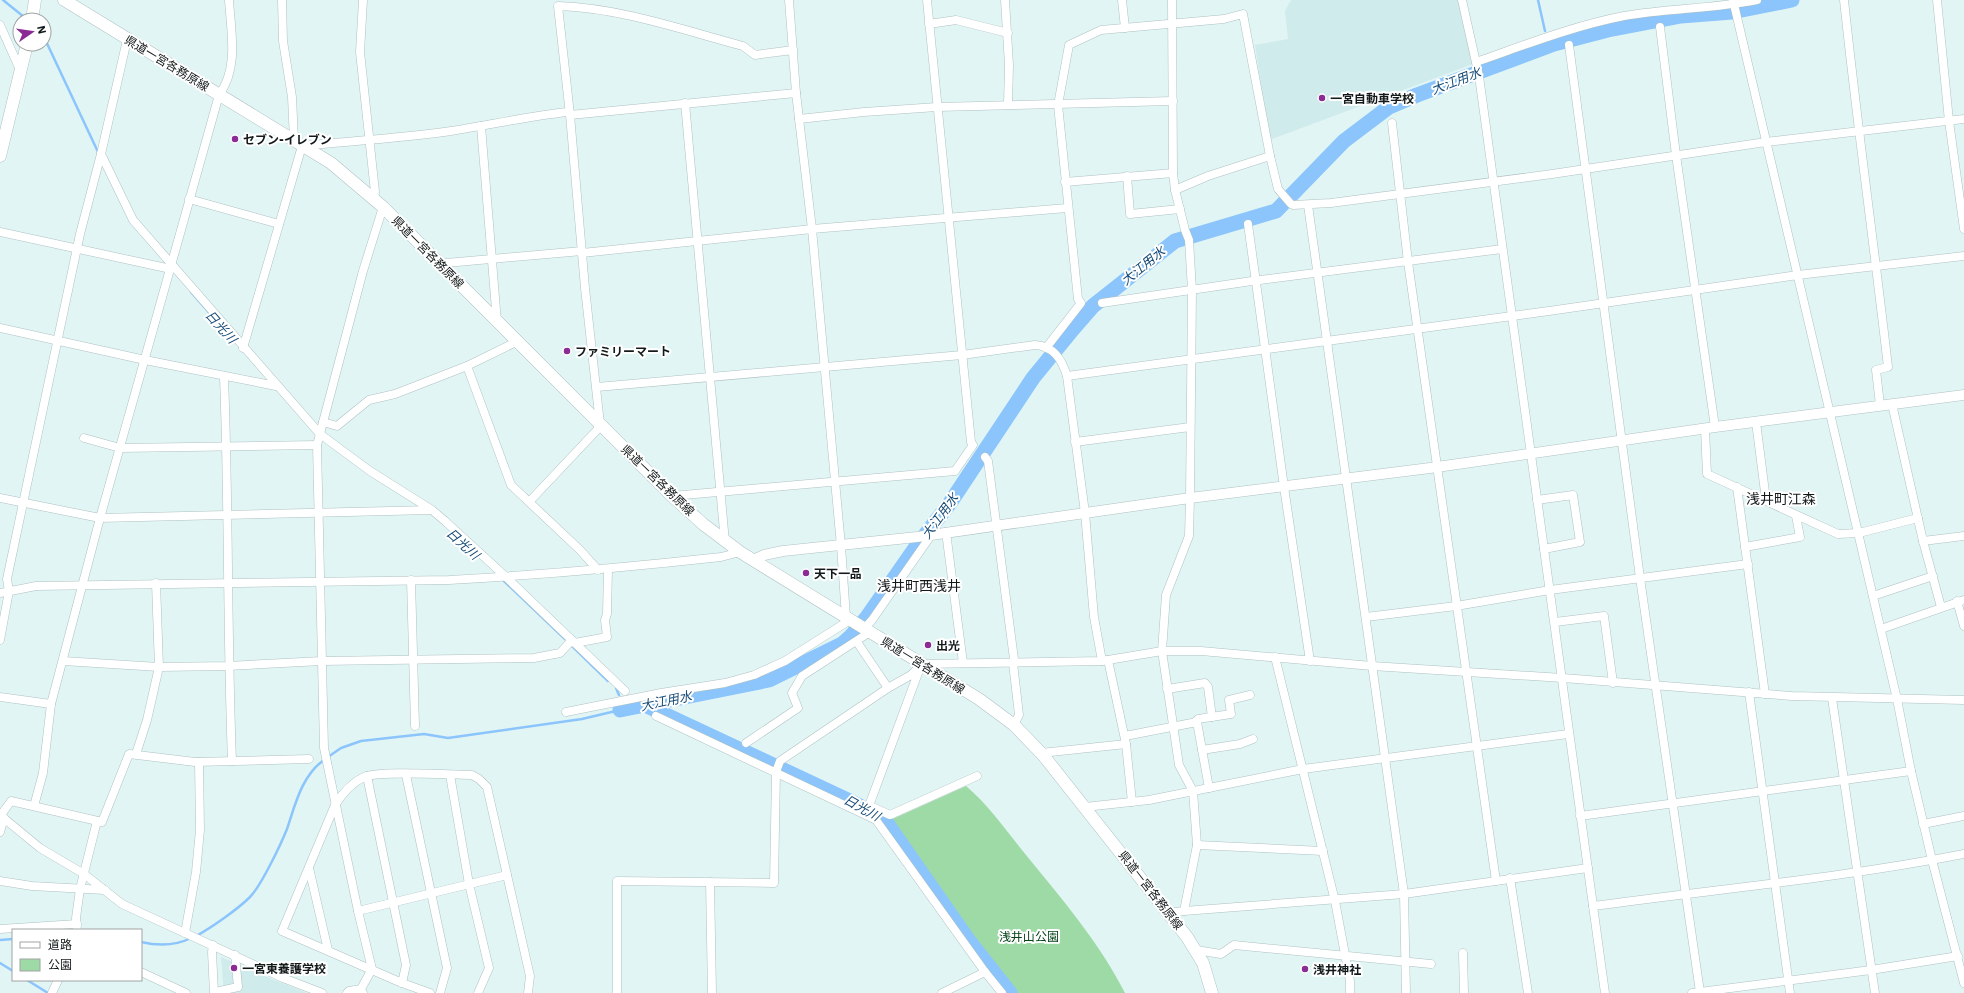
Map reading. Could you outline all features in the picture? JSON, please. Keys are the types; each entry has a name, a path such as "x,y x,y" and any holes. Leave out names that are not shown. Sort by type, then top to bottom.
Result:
{"main road":[{"path":"33,12 35,0"},
{"name":"県道一宮各務原線","path":"64,0 127,40 331,163 378,203 672,496 725,542 850,619 921,665 979,699 1014,725 1040,752 1085,807 1196,950 1209,978 1212,993"},
{"path":"0,156 25,52"}],"street":[{"path":"34,806 42,773 51,704 100,518 219,95 227,85 231,68 232,44 229,0"},
{"path":"243,348 279,224 298,143 283,41 282,0"},
{"path":"347,993 349,991 362,991 372,969 334,804 330,774 324,752 317,445 363,271 378,203 375,192 360,52 363,0"},
{"path":"566,712 661,693 725,683 754,675 785,661 850,619 841,546 812,229 796,93 789,0"},
{"path":"672,496 835,480 954,471 973,445 971,442 962,355 927,0"},
{"path":"1005,0 1008,33 1008,105"},
{"path":"1122,0 1125,28"},
{"path":"1172,0 1173,173 1175,190 1189,240 1192,290 1190,498 1189,536 1166,595 1162,652 1179,765 1192,791 1197,845 1184,911"},
{"path":"1462,0 1479,76 1530,453 1563,678 1568,734 1605,993"},
{"path":"1476,65 1548,36 1595,23 1656,12 1734,4 1757,0"},
{"path":"1844,0 1858,132 1877,266 1888,367 1876,370 1880,405"},
{"path":"1937,0 1949,121 1964,229"},
{"path":"1734,4 1859,532 1897,699 1923,824 1964,983"},
{"path":"529,502 597,430 600,424 558,6 582,6 625,15 743,46 755,55 793,50"},
{"path":"1046,348 1081,303 1078,299 1067,208 1058,105 1069,45 1101,30 1172,22 1224,19 1243,14 1270,156 1278,189 1290,204 1308,205 1493,182 1584,170 1766,142 1964,119"},
{"path":"929,24 956,20 1008,33"},
{"path":"0,25 21,72"},
{"path":"1660,27 1695,290 1710,428 1707,474 1838,534 1859,532 1918,518"},
{"path":"0,640 9,591 7,578 57,341 77,249 101,154 127,40"},
{"path":"1569,45 1602,304 1655,686 1686,893 1696,992 1714,992 1958,956"},
{"path":"298,143 370,140 481,126 538,115 796,93"},
{"path":"799,119 864,112 937,107 1173,101"},
{"path":"685,103 696,241 725,542"},
{"path":"1392,123 1408,262 1496,881"},
{"path":"481,126 497,322"},
{"path":"101,154 133,220 171,267 320,434 370,471 432,510 506,577 625,691"},
{"path":"1175,190 1208,176 1270,156"},
{"path":"1065,182 1173,173"},
{"path":"1127,176 1130,214 1180,210"},
{"path":"189,199 279,224"},
{"path":"1308,205 1404,894 1406,993"},
{"path":"441,265 446,263 582,252 812,229 1067,208"},
{"path":"1248,224 1264,349 1310,661"},
{"path":"0,232 77,249 171,267"},
{"path":"1102,303 1502,249"},
{"path":"1067,376 1602,304 1798,275 1964,256"},
{"path":"0,328 145,360 276,386"},
{"path":"323,422 337,426 369,400 395,394 467,366 516,342"},
{"path":"597,387 962,355 1035,344 1046,348 1056,355 1062,360 1067,376 1085,513 1094,617 1125,740 1132,802"},
{"path":"467,366 511,486 580,550 598,570"},
{"path":"224,376 228,515 228,666 232,761"},
{"path":"753,560 764,555 783,551 917,537 1190,498 1346,480 1710,428 1964,395"},
{"path":"1892,404 1923,541 1941,607"},
{"path":"1756,422 1766,500"},
{"path":"1075,442 1190,427"},
{"path":"84,438 120,448 317,445"},
{"path":"985,457 988,461 1014,659 1013,663 1019,715 1014,725"},
{"path":"1738,487 1765,694"},
{"path":"1537,500 1573,495 1580,542 1544,549"},
{"path":"0,498 100,518 432,510"},
{"path":"1745,547 1800,537 1796,516"},
{"path":"946,532 963,664"},
{"path":"746,743 798,708 792,693 802,676 857,642 932,534"},
{"path":"1923,541 1964,536"},
{"path":"0,593 36,586 83,584 228,584 506,577 598,570 721,557 740,552"},
{"path":"1366,617 1456,606 1550,590 1748,564"},
{"path":"63,661 159,667 228,666 322,661 534,658 560,653 574,642 608,637 605,620 607,614 608,569"},
{"path":"1873,596 1933,576"},
{"path":"411,580 415,726"},
{"path":"136,754 147,720 159,667 156,583"},
{"path":"1881,629 1961,600 1964,626"},
{"path":"1555,622 1604,616 1613,683"},
{"path":"857,642 888,688"},
{"path":"617,993 617,881 774,883 776,772 780,761 888,688 911,675 921,665 1105,660 1162,652 1201,651 1372,666 1563,678 1765,694 1832,698 1964,700"},
{"path":"1275,657 1335,901 1346,955 1350,993"},
{"path":"866,814 868,805 921,665"},
{"path":"1167,689 1205,684 1208,687 1212,717"},
{"path":"1749,692 1790,993"},
{"path":"1040,752 1125,740 1173,726 1195,722 1198,719 1231,714 1229,700 1250,696"},
{"path":"0,697 51,704"},
{"path":"1832,698 1875,993"},
{"path":"656,716 876,820 985,972 1002,993"},
{"path":"1195,722 1197,722 1209,788"},
{"path":"1085,807 1132,802 1302,769 1568,734"},
{"path":"1202,750 1240,744 1253,739"},
{"path":"0,832 1,816 11,801 102,822 129,754 199,762 309,759"},
{"path":"187,934 196,872 200,830 199,762"},
{"path":"1580,816 1911,771"},
{"path":"406,774 447,968 440,993"},
{"path":"430,993 402,983 282,931 334,804 345,791 367,776 406,774 472,776 479,779 487,787 530,976 528,993"},
{"path":"450,775 469,884 489,968 478,993"},
{"path":"367,776 406,965 402,983"},
{"path":"868,805 890,815 977,776"},
{"path":"1,816 40,848 84,874 122,904 283,978 322,993"},
{"path":"1923,824 1964,816"},
{"path":"0,929 29,926 77,927 76,918 80,889 97,821"},
{"path":"1197,845 1323,851"},
{"path":"1593,906 1686,893 1775,883 1964,854"},
{"path":"309,868 328,950"},
{"path":"1168,913 1335,901 1404,894 1588,868"},
{"path":"358,911 394,901 507,875"},
{"path":"1510,878 1528,993"},
{"path":"0,882 32,886 105,890"},
{"path":"706,993 712,993 710,882"},
{"path":"214,945 212,952 214,993"},
{"path":"1196,950 1221,954 1234,945 1431,964"},
{"path":"1463,953 1464,993"},
{"path":"220,993 220,991 238,987 235,955"},
{"path":"142,972 186,993"},
{"path":"942,993 985,972"},
{"path":"52,993 58,981"}],"shaded area":[{"name":"一宮自動車学校","path":"1291,0 1461,0 1473,64 1269,140 1255,45 1288,39 1285,11"},
{"name":"一宮東養護学校","path":"221,957 272,979 307,993 224,993"}],"green space":[{"name":"浅井山公園","path":"966,786 990,810 1079,921 1104,956 1125,993 1011,993 994,973 947,909 888,821"}],"waterway":[{"name":"日光川","path":"3,0 18,12"},
{"path":"1538,0 1545,31"},
{"name":"大江用水","path":"620,710 769,680 842,644 867,617 918,544 950,503 1033,378 1093,306 1175,241 1276,211 1344,141 1389,107 1417,95 1554,44 1608,30 1681,16 1732,12 1792,0"},
{"name":"日光川","path":"51,52 98,152"},
{"name":"日光川","path":"191,292 234,341"},
{"name":"日光川","path":"504,581 565,639"},
{"name":"日光川","path":"571,645 608,681"},
{"name":"日光川","path":"616,688 619,695"},
{"path":"328,757 341,748 361,741 424,734 448,738 582,719 620,710 620,706"},
{"name":"日光川","path":"647,706 854,803 884,819 969,941 1010,993"},
{"path":"196,936 232,913 255,892 265,875 287,829 300,791 316,766 324,760"},
{"path":"142,942 173,944 191,938"},
{"path":"0,940 12,939"},
{"path":"0,963 12,970"},
{"path":"29,981 48,993"}],"place":[{"name":"一宮自動車学校","path":"1322,98"},
{"name":"セブン-イレブン","path":"235,139"},
{"name":"ファミリーマート","path":"567,351"},
{"name":"天下一品","path":"806,573"},
{"name":"出光","path":"928,645"},
{"name":"一宮東養護学校","path":"234,968"},
{"name":"浅井神社","path":"1305,969"}],"district":[{"name":"浅井町江森","path":"1781,499"},
{"name":"浅井町西浅井","path":"919,586"}]}
